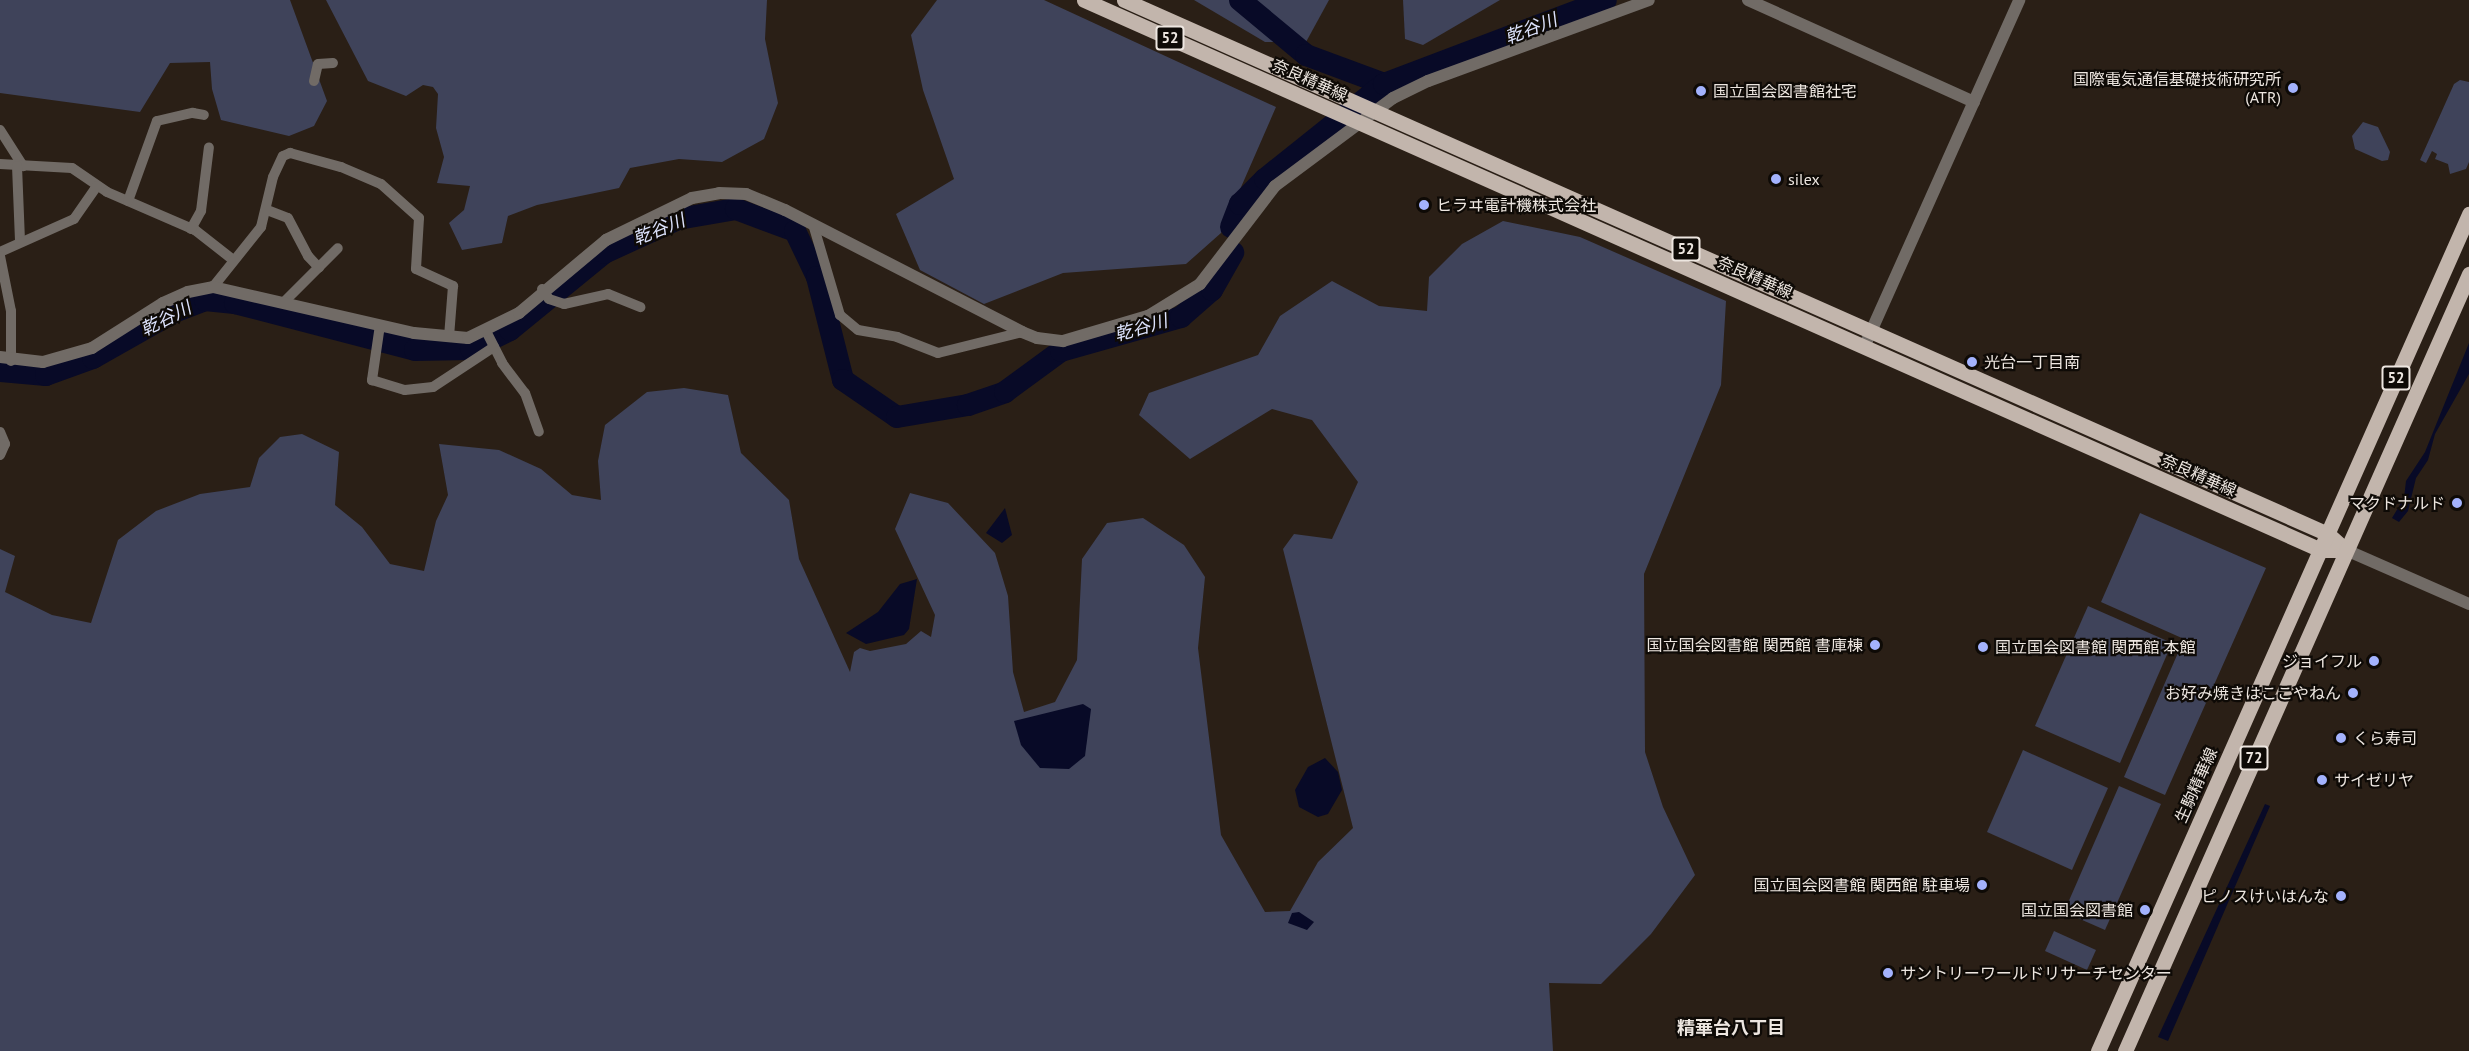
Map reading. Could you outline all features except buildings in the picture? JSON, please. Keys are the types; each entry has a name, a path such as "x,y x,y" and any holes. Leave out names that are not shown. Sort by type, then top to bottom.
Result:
{"main road":[{"name":"奈良精華線","path":"1084,0 1865,345 2321,550 2346,550"},
{"name":"奈良精華線","path":"1124,0 2328,534 2346,550"},
{"name":"52","path":"2328,534 2469,214"},
{"name":"52","path":"2346,550 2469,274"},
{"name":"生駒精華線","path":"2101,1050 2328,534"},
{"name":"72","path":"2125,1051 2346,550"}],"street":[{"path":"378,333 372,380 405,390 433,387 519,313 546,294 606,240 692,198 746,194 813,224 1022,332 1037,338 1063,340 1157,311 1200,284 1275,186 1393,98 1428,81 1650,0"},
{"path":"1748,0 1974,102"},
{"path":"1865,345 2019,0"},
{"path":"314,81 318,64 333,63"},
{"path":"128,201 157,121 193,113 204,115"},
{"path":"0,130 20,166 20,242"},
{"path":"191,229 201,211 209,147"},
{"path":"213,287 232,259 261,227 267,210 273,177 286,153 341,167 381,184 420,220 416,269 453,286 449,337"},
{"path":"0,164 72,168 98,186 191,229 232,259"},
{"path":"98,186 74,219 20,242 0,254 11,311 3,362 43,362 92,348 163,303 213,287 284,302 378,333 490,338"},
{"path":"267,210 288,218 308,256 319,268"},
{"path":"813,224 840,315 858,330 897,337 938,353 1022,332"},
{"path":"284,302 338,248"},
{"path":"546,294 564,304 608,294 641,307"},
{"path":"490,338 525,393 539,432"},
{"path":"0,432 5,444 0,455"},
{"path":"2346,550 2469,604"}],"shaded area":[{"path":"0,0 290,0 327,101 314,126 289,136 221,120 212,89 210,62 170,63 140,112 0,93"},
{"path":"326,0 767,0 765,39 778,103 764,139 722,162 679,159 630,168 619,188 537,205 508,216 502,243 462,250 449,223 464,210 470,186 437,183 444,157 436,128 438,94 433,87 423,85 406,96 368,81"},
{"path":"937,0 1044,0 1276,107 1221,233 1186,264 1063,273 984,304 920,270 896,214 954,179 923,90 911,35"},
{"path":"1194,0 1329,0 1306,42 1265,42"},
{"path":"1403,0 1500,0 1423,45 1405,39"},
{"path":"2460,80 2469,82 2469,162 2466,169 2450,174 2448,164 2435,159 2437,154 2432,151 2426,163 2420,160 2454,84"},
{"path":"2363,122 2378,127 2390,152 2388,160 2382,161 2355,149 2352,136"},
{"path":"1503,221 1580,237 1726,301 1721,385 1644,574 1645,752 1663,807 1695,875 1651,934 1601,984 1549,983 1553,1051 0,1051 0,549 15,556 5,592 52,615 91,623 118,540 156,511 200,494 250,487 259,458 280,437 302,434 339,452 335,505 362,527 390,564 424,571 436,521 448,495 439,444 499,450 541,469 572,495 601,500 598,461 605,425 647,392 684,388 728,395 741,453 789,500 799,559 850,672 854,652 860,648 870,651 906,644 921,631 931,637 935,615 895,529 910,493 948,503 995,553 1008,596 1013,672 1024,712 1055,702 1077,660 1082,559 1107,523 1143,518 1184,545 1205,577 1198,648 1221,835 1265,912 1290,911 1318,862 1353,828 1283,549 1294,534 1332,539 1358,482 1312,420 1272,409 1190,459 1139,415 1149,393 1258,355 1280,316 1332,281 1379,306 1427,311 1429,277 1462,244"},
{"path":"2469,343 2469,374 2435,434 2428,460 2416,478 2408,511 2399,522 2392,518 2404,498 2406,481 2425,452"},
{"path":"1005,508 1012,535 1002,543 986,533"},
{"path":"2140,513 2266,568 2165,795 2124,777 2184,639 2101,602"},
{"path":"917,579 909,629 904,635 866,644 846,633 878,612 900,584"},
{"path":"2088,606 2172,643 2120,763 2035,726"},
{"path":"1083,704 1091,709 1085,756 1069,769 1040,768 1021,745 1014,721"},
{"path":"2023,750 2108,788 2072,870 1987,832"},
{"path":"1325,758 1338,772 1342,790 1328,814 1318,817 1299,807 1295,790 1308,767"},
{"path":"2119,786 2161,804 2105,930 2064,912"},
{"path":"2265,804 2270,806 2168,1041 2158,1037"},
{"path":"1299,912 1314,922 1307,930 1288,923 1292,913"},
{"path":"2054,931 2096,950 2087,970 2045,951"}],"waterway":[{"path":"1240,0 1306,55 1384,84"},
{"name":"乾谷川","path":"1231,227 1240,204 1265,179 1384,84 1606,0"},
{"name":"乾谷川","path":"0,371 46,375 93,358 174,312 205,300 235,303 415,350 471,349 510,330 604,253 678,219 736,209 795,231 817,277 843,380 897,417 968,405 1005,392 1061,351 1181,317 1212,290 1233,253"}],"place":[{"name":"国際電気通信基礎技術研究所 (ATR)","path":"2293,88"},
{"name":"国立国会図書館社宅","path":"1701,91"},
{"name":"silex","path":"1776,179"},
{"name":"ヒラヰ電計機株式会社","path":"1424,205"},
{"name":"光台一丁目南","path":"1972,362"},
{"name":"マクドナルド","path":"2457,503"},
{"name":"国立国会図書館 関西館 書庫棟","path":"1875,645"},
{"name":"国立国会図書館 関西館 本館","path":"1983,647"},
{"name":"ジョイフル","path":"2374,661"},
{"name":"お好み焼きはここやねん","path":"2353,693"},
{"name":"くら寿司","path":"2341,738"},
{"name":"サイゼリヤ","path":"2322,780"},
{"name":"国立国会図書館 関西館 駐車場","path":"1982,885"},
{"name":"ピノスけいはんな","path":"2341,896"},
{"name":"国立国会図書館","path":"2145,910"},
{"name":"サントリーワールドリサーチセンター","path":"1888,973"}],"district":[{"name":"精華台八丁目","path":"1731,1028"}]}
